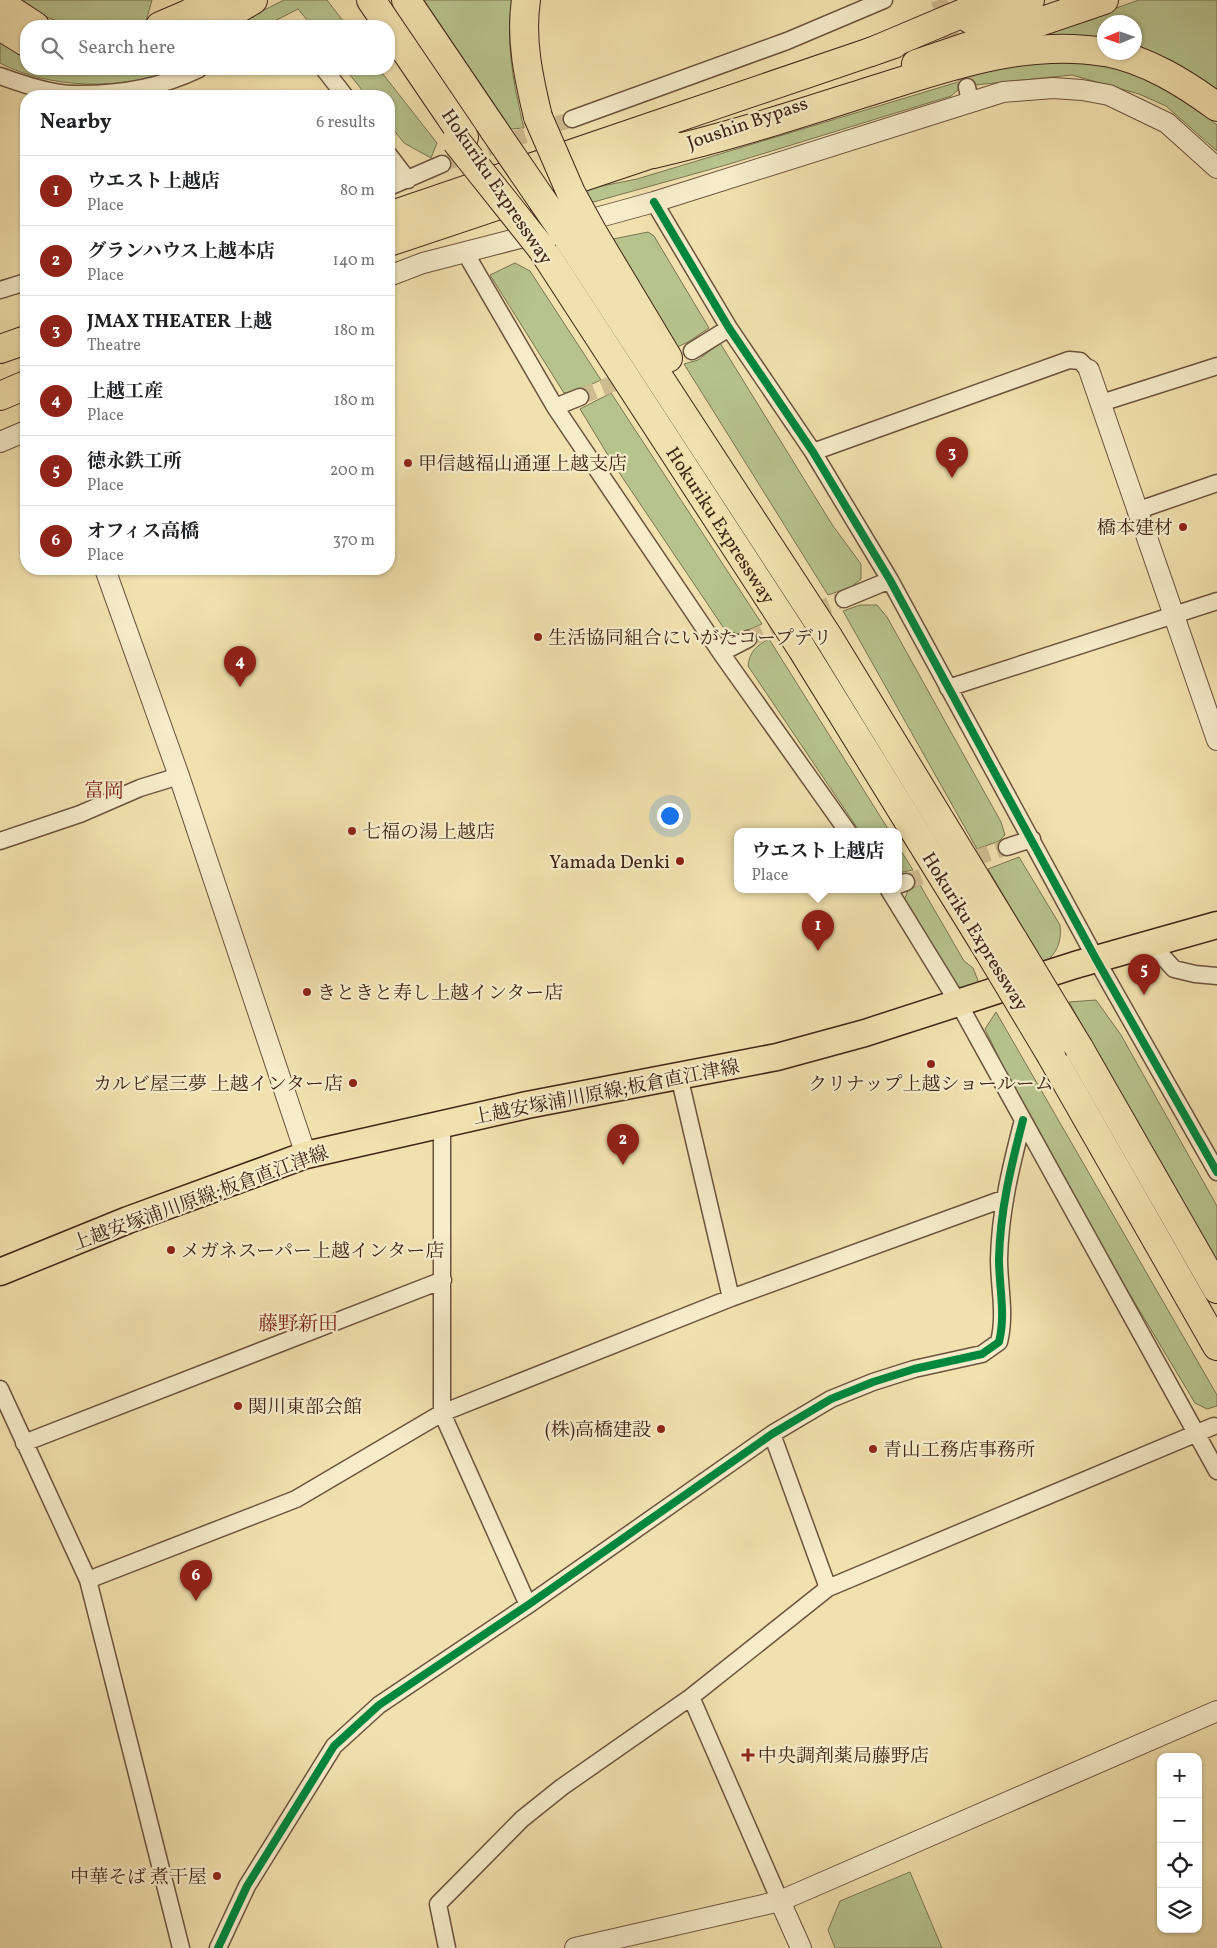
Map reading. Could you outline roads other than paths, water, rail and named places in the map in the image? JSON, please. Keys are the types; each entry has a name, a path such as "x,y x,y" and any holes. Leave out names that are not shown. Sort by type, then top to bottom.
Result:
{"highway":[{"path":"0,0 12,12 25,20"},
{"path":"174,20 213,0"},
{"path":"219,20 253,0"},
{"path":"351,0 366,20"},
{"name":"Hokuriku Expressway","path":"371,0 384,20"},
{"name":"Hokuriku Expressway","path":"406,0 494,130 581,236 807,591 829,638 1079,1048 1217,1289"},
{"path":"526,0 524,45 529,81 538,117 571,193 581,236"},
{"path":"871,52 994,0"},
{"name":"Joushin Bypass","path":"395,214 1030,0"},
{"name":"Joushin Bypass","path":"395,240 1104,0"},
{"path":"0,26 20,38"},
{"name":"Hokuriku Expressway","path":"395,37 460,139 542,249 802,649 1051,1055 1217,1346"},
{"path":"653,154 714,140 974,60 1049,49 1097,51"},
{"path":"395,58 460,139"},
{"path":"1131,60 1151,66 1184,83 1217,107"},
{"path":"0,334 20,332"},
{"path":"0,348 20,342"},
{"path":"0,375 20,368"},
{"path":"0,396 20,388"}],"main road":[{"name":"上越安塚浦川原線;板倉直江津線","path":"0,1272 128,1220 306,1155 442,1124 777,1057 865,1033 1096,959 1217,925"}],"street":[{"path":"572,119 787,41 884,0"},
{"path":"135,90 187,75"},
{"path":"329,75 340,90"},
{"path":"0,76 54,90"},
{"path":"395,274 423,263 466,254 654,202 968,94 1053,88 1082,90 1110,95 1167,123 1217,168"},
{"path":"395,163 408,180"},
{"path":"395,185 442,164"},
{"path":"654,202 729,328 813,452 890,580 1096,959 1217,1172"},
{"path":"466,254 555,407 721,653 845,828"},
{"path":"0,290 20,284"},
{"path":"692,351 729,328"},
{"path":"813,452 1069,360 1080,361 1090,370 1136,511 1215,727"},
{"path":"1101,403 1217,366"},
{"path":"555,407 580,397"},
{"path":"0,442 20,433"},
{"path":"1136,511 1217,483"},
{"path":"107,575 179,776 306,1155"},
{"path":"844,599 890,580"},
{"path":"948,688 1217,601"},
{"path":"721,653 748,639"},
{"path":"0,841 80,814 140,788 179,776"},
{"path":"1007,847 1032,839"},
{"path":"891,893 958,1004 1217,1471"},
{"path":"1151,944 1174,969 1217,976"},
{"path":"679,1076 731,1298"},
{"path":"218,1948 247,1886 334,1746 379,1705 528,1605 772,1434 831,1399 872,1382 914,1369 982,1354 999,1342 1003,1326 999,1259 1004,1199 1023,1120"},
{"path":"442,1124 442,1413 528,1605"},
{"path":"88,1580 296,1499 442,1413 731,1298 1004,1199"},
{"path":"24,1443 443,1280"},
{"path":"0,1389 88,1580 181,1948"},
{"path":"447,1948 438,1904 522,1820 562,1787 691,1697 828,1588 1197,1435 1214,1426"},
{"path":"772,1434 828,1588"},
{"path":"691,1697 801,1948"},
{"path":"575,1948 780,1900 1217,1711"}],"tunnel":[{"path":"939,0 967,87"},
{"path":"442,164 572,119"},
{"path":"580,397 632,376"},
{"path":"748,639 844,599"},
{"path":"906,882 1007,847"}],"place":[{"name":"甲信越福山通運上越支店","path":"408,463"},
{"name":"JMAX THEATER 上越","path":"952,478"},
{"name":"橋本建材","path":"1183,527"},
{"name":"生活協同組合にいがたコープデリ","path":"538,637"},
{"name":"上越工産","path":"240,687"},
{"name":"七福の湯上越店","path":"352,831"},
{"name":"Yamada Denki","path":"680,861"},
{"name":"ウエスト上越店","path":"818,951"},
{"name":"きときと寿し上越インター店","path":"307,992"},
{"name":"徳永鉄工所","path":"1144,995"},
{"name":"クリナップ上越ショールーム","path":"931,1064"},
{"name":"カルビ屋三夢 上越インター店","path":"353,1083"},
{"name":"グランハウス上越本店","path":"623,1165"},
{"name":"メガネスーパー上越インター店","path":"171,1250"},
{"name":"関川東部会館","path":"238,1406"},
{"name":"(株)高橋建設","path":"661,1429"},
{"name":"青山工務店事務所","path":"873,1449"},
{"name":"オフィス高橋","path":"196,1601"},
{"name":"中央調剤薬局藤野店","path":"748,1755"},
{"name":"中華そば 煮干屋","path":"217,1876"}],"district":[{"name":"富岡","path":"104,790"},
{"name":"藤野新田","path":"298,1323"}]}
